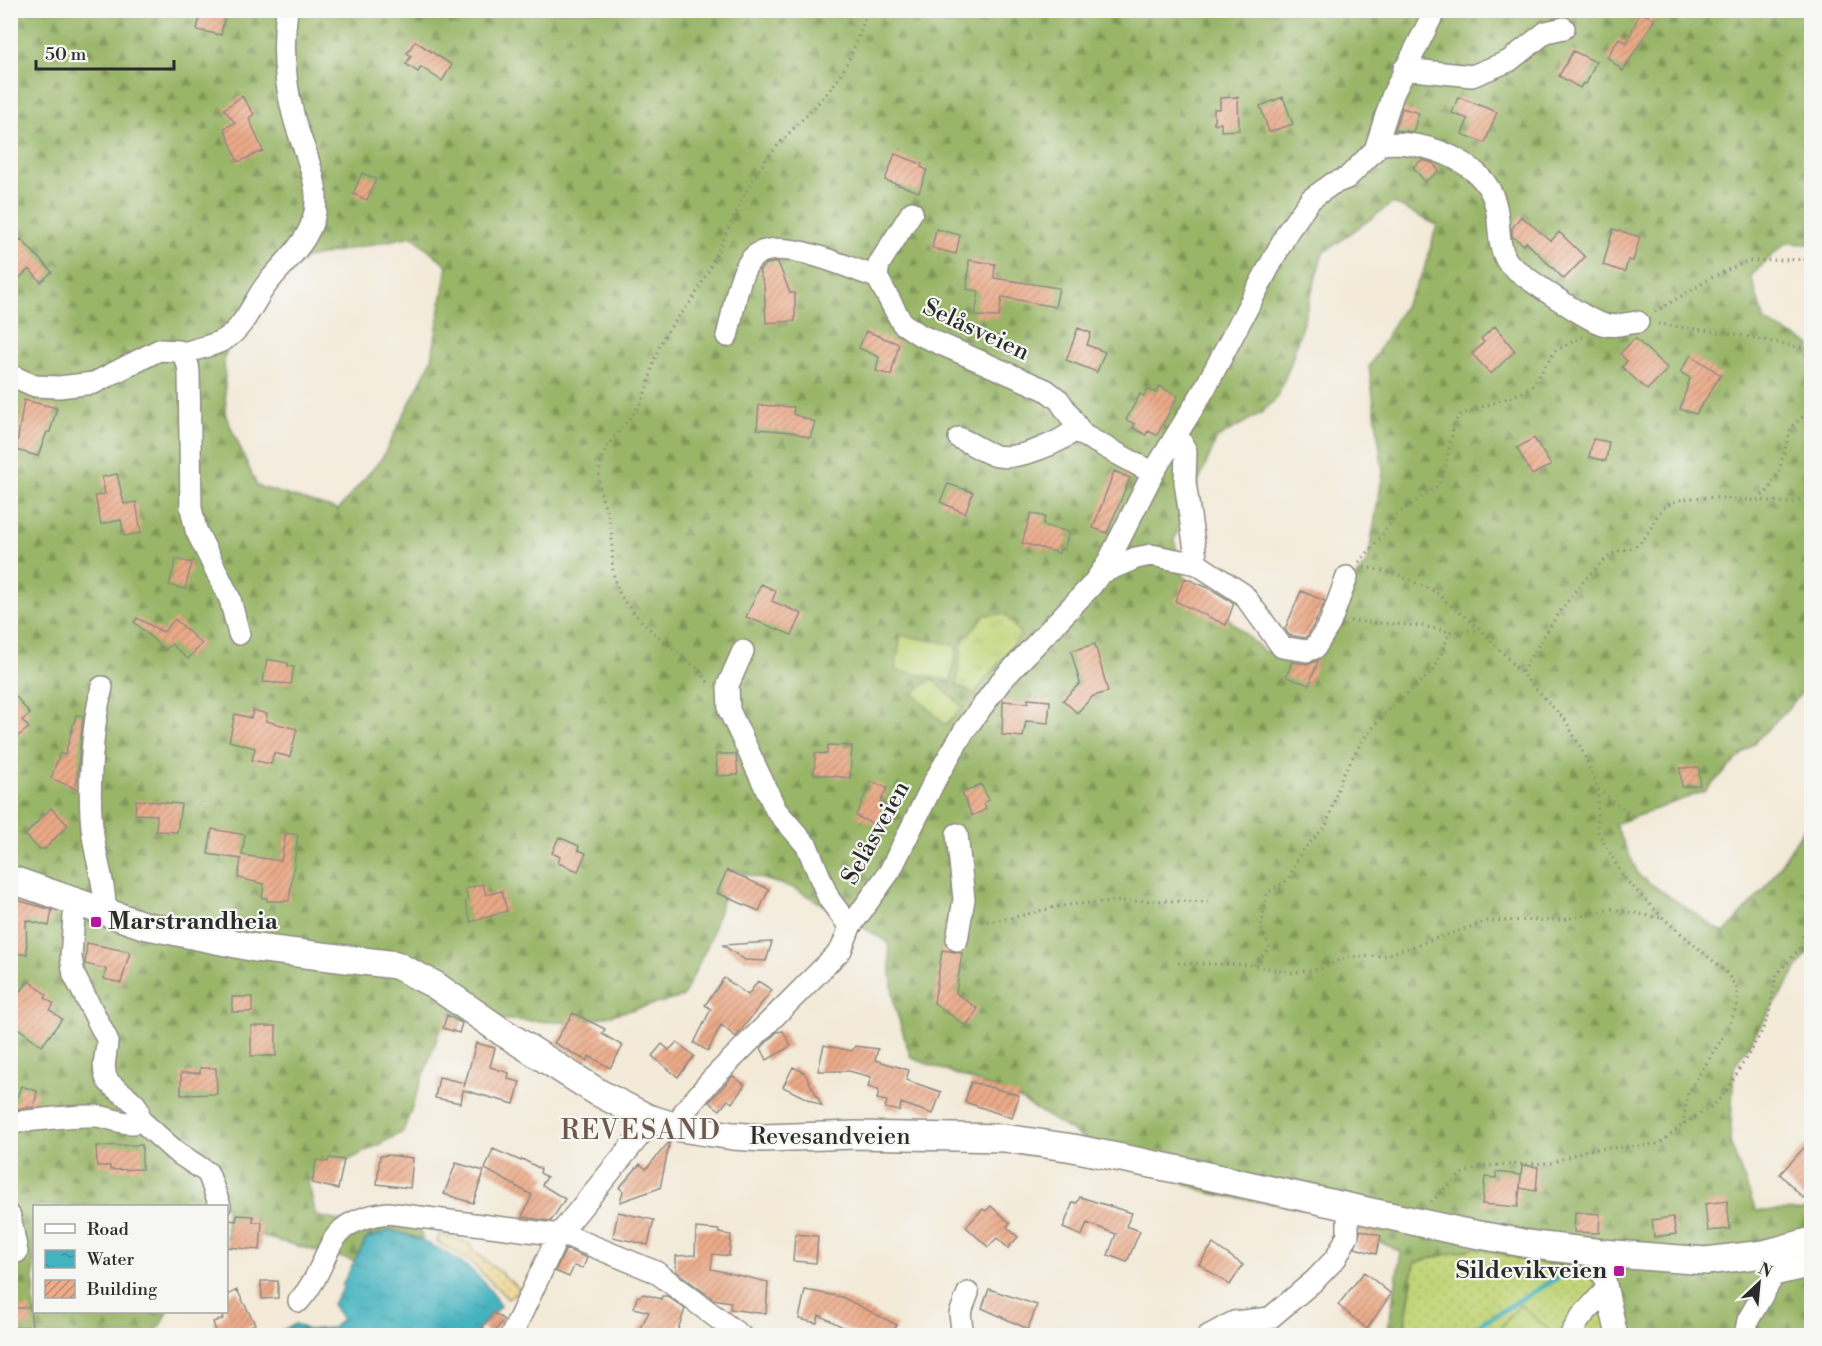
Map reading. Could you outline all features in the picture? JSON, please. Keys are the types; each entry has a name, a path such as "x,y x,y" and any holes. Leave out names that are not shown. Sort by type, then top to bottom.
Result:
{"main road":[{"name":"Revesandveien","path":"10,879 143,925 256,948 396,965 435,985 572,1077 648,1118 680,1128 733,1137 856,1135 1004,1138 1126,1159 1414,1222 1534,1245 1706,1261 1764,1254 1802,1256"}],"street":[{"path":"182,354 214,344 236,330 266,285 307,235 315,213 317,190 310,158 293,115 283,60 287,10"},
{"name":"Selåsveien","path":"680,1128 684,1112 711,1080 841,950 850,927 890,871 935,780 964,731 1002,681 1101,573 1153,473 1204,390 1288,231 1302,210 1318,194 1354,172 1378,145 1393,94 1435,10"},
{"path":"1404,69 1472,76 1509,60 1546,32 1564,27"},
{"path":"1378,145 1396,142 1414,143 1452,158 1474,170 1490,189 1496,203 1498,236 1511,266 1604,326 1638,322"},
{"path":"727,336 744,273 750,260 757,254 774,249 792,248 877,277 879,264 912,212"},
{"name":"Selåsveien","path":"877,277 902,323 947,349 1046,390 1059,400 1076,429 1098,445 1153,473"},
{"path":"10,375 35,386 59,387 94,383 159,350 179,351 182,354 189,364 191,508 196,530 230,599 238,634"},
{"path":"959,438 991,453 1006,456 1041,448 1076,429"},
{"path":"1177,434 1186,451 1185,482 1197,564"},
{"path":"1101,573 1136,558 1151,555 1197,564 1243,594 1277,642 1285,648 1313,650 1330,623 1347,577"},
{"name":"Selåsveien","path":"743,651 728,685 729,710 776,810 807,846 829,899 850,927"},
{"path":"102,687 89,800 93,835 106,900 105,912"},
{"path":"957,834 963,899 957,940"},
{"path":"10,1123 73,1116 99,1116 126,1124 133,1123 138,1118 139,1111 135,1104 108,1083 104,1063 108,1048 107,1039 74,975 71,957 75,902"},
{"path":"138,1118 175,1151 208,1173 220,1205"},
{"path":"511,1335 558,1236 641,1134 648,1118"},
{"path":"1208,1335 1234,1322 1270,1318 1315,1280 1336,1258 1348,1235 1348,1207"},
{"path":"299,1301 311,1287 335,1234 351,1222 366,1216 388,1213 415,1215 558,1236 590,1244 656,1272 741,1335"},
{"path":"10,1216 17,1252"},
{"path":"1602,1253 1601,1262 1617,1335"},
{"path":"1745,1335 1748,1320 1774,1275 1802,1256"},
{"path":"1570,1335 1581,1317 1606,1289"},
{"path":"963,1335 960,1314 968,1293"}],"path":[{"path":"729,710 700,671 636,614 619,592 613,566 611,529 598,488 600,465 608,445 639,406 653,361 664,337 684,314 697,293 758,171 779,143 811,111 839,77 854,48 868,10"},
{"path":"1638,322 1713,277 1747,261 1812,259"},
{"path":"1638,322 1740,335 1812,350"},
{"path":"1604,326 1555,351 1533,385 1521,393 1460,415 1454,423 1445,470 1438,486 1396,515 1378,541 1356,565 1394,573 1434,591 1481,630 1522,672 1565,720 1582,750 1598,789 1597,830 1624,878 1663,918 1727,973 1737,989 1737,1005 1731,1021 1688,1093 1683,1124"},
{"path":"1756,500 1769,490 1779,471 1791,427 1812,409"},
{"path":"1522,672 1593,572 1612,553 1638,545 1650,530 1656,513 1674,502 1700,499 1790,502 1812,496"},
{"path":"1330,623 1347,621 1411,625 1450,632 1481,630"},
{"path":"1254,965 1270,948 1261,928 1267,893 1288,880 1300,853 1326,826 1342,776 1362,741 1381,717 1434,670 1450,632"},
{"path":"1598,789 1634,817"},
{"path":"994,921 1066,905 1160,900 1208,902"},
{"path":"1414,1222 1461,1174 1482,1166 1551,1163 1587,1150 1659,1144 1683,1124 1714,1105 1727,1090 1761,1033 1768,1017 1777,974 1799,949 1812,908"},
{"path":"1178,963 1254,965 1291,973 1320,969 1346,957 1384,956 1488,921 1562,920 1612,909 1663,918"}],"green space":[{"path":"10,11 1811,11 1811,244 1785,243 1751,276 1765,322 1811,345 1811,682 1786,711 1705,791 1615,824 1639,876 1724,933 1764,890 1811,818 1811,947 1734,1067 1730,1142 1756,1211 1803,1210 1811,1205 1811,1335 1619,1335 1607,1297 1597,1283 1579,1271 1474,1248 1415,1262 1403,1335 1387,1335 1401,1252 1317,1211 1209,1193 1106,1152 1013,1095 911,1058 894,1004 888,942 794,888 732,870 709,942 683,997 578,1023 467,1018 440,1030 403,1132 308,1181 316,1216 377,1229 394,1226 421,1227 422,1239 390,1230 366,1239 355,1261 238,1230 228,1239 228,1205 33,1205 33,1313 167,1313 154,1335 11,1335","holes":["1393,203 1437,225 1423,273 1369,367 1383,472 1368,560 1307,647 1265,652 1184,578 1174,540 1217,438 1261,413 1276,399 1290,366 1323,253","412,236 447,265 432,359 382,458 338,510 257,486 226,416 224,357 243,319 306,258"]},
{"path":"1005,614 1021,635 974,694 956,685 962,642 985,615"},
{"path":"901,635 957,645 951,681 895,670"},
{"path":"932,679 963,707 945,725 913,693"},
{"path":"1474,1248 1580,1271 1590,1277 1603,1290 1607,1298 1619,1336 1403,1336 1415,1262"},
{"path":"1520,1305 1555,1335 1494,1335"}],"sand":[{"path":"439,1234 469,1243 473,1250 520,1289 508,1299 470,1261 437,1242"}],"water":[{"path":"390,1230 422,1241 453,1257 467,1267 491,1291 500,1306 478,1329 479,1335 270,1336 295,1324 308,1330 333,1328 342,1319 332,1304 343,1289 342,1285 366,1239"}],"building":[{"path":"201,10 226,10 221,35 197,30"},
{"path":"1640,12 1655,19 1623,71 1607,57 1619,38 1627,43"},
{"path":"415,41 452,65 442,81 421,67 418,72 406,64 411,56 407,53"},
{"path":"1573,51 1596,62 1586,84 1583,83 1580,88 1559,76"},
{"path":"242,96 254,114 249,118 263,151 238,162 224,128 235,123 224,109"},
{"path":"1238,97 1239,130 1221,131 1221,123 1214,124 1214,109 1220,109 1220,98"},
{"path":"1283,97 1293,124 1269,132 1260,106"},
{"path":"1458,97 1497,112 1485,143 1462,134 1468,119 1452,113"},
{"path":"1402,108 1419,113 1413,132 1395,130"},
{"path":"895,154 922,164 921,167 927,170 919,192 885,180"},
{"path":"1422,160 1433,163 1439,171 1425,182 1413,167"},
{"path":"362,173 376,179 367,200 353,194"},
{"path":"1521,216 1551,241 1559,232 1585,257 1564,279 1526,242 1524,245 1512,236 1512,228"},
{"path":"936,229 960,235 956,254 932,248"},
{"path":"1613,229 1640,237 1633,261 1628,260 1625,272 1603,265"},
{"path":"21,239 52,272 41,282 29,269 10,287 10,249"},
{"path":"969,260 995,264 994,278 1059,288 1055,307 1002,297 999,317 975,316 979,291 967,289"},
{"path":"778,262 790,293 795,293 795,321 766,323 764,285 759,271 766,264"},
{"path":"1495,326 1515,351 1491,374 1472,354 1484,342 1481,339"},
{"path":"1078,328 1091,333 1087,345 1105,352 1097,372 1066,360"},
{"path":"866,331 899,344 891,375 876,371 879,357 859,348"},
{"path":"1635,338 1668,369 1647,390 1622,367 1627,361 1620,354"},
{"path":"1691,355 1721,375 1696,414 1680,409 1690,378 1680,372"},
{"path":"1159,386 1178,396 1157,435 1148,431 1146,435 1133,428 1135,424 1126,420 1140,394 1144,396 1147,389 1156,393"},
{"path":"24,400 57,408 50,432 47,432 38,456 16,450"},
{"path":"759,405 794,407 793,414 815,422 810,438 793,432 757,429"},
{"path":"1534,438 1551,465 1532,475 1517,448"},
{"path":"1593,439 1609,442 1606,461 1589,457"},
{"path":"1114,471 1130,478 1107,533 1093,528"},
{"path":"117,474 124,504 136,502 141,533 124,536 121,520 101,524 95,496 105,494 102,477"},
{"path":"948,484 973,492 965,513 940,502"},
{"path":"1031,513 1045,517 1043,525 1069,532 1064,550 1060,549 1059,553 1022,543"},
{"path":"176,559 192,563 185,589 169,585"},
{"path":"1185,578 1211,589 1234,603 1226,625 1175,601"},
{"path":"761,584 776,591 772,601 802,614 792,635 746,617"},
{"path":"1301,591 1325,601 1306,638 1289,635 1285,629"},
{"path":"137,618 163,632 175,619 202,644 188,659 171,644 165,650 134,622"},
{"path":"1095,644 1108,692 1093,696 1077,713 1063,700 1080,683 1071,651"},
{"path":"267,659 288,663 288,666 294,667 291,684 263,682"},
{"path":"1318,661 1309,685 1286,677 1292,662 1306,664"},
{"path":"10,689 30,714 22,720 29,728 10,742"},
{"path":"1028,699 1050,701 1048,723 1026,721 1023,737 1002,735 1003,701 1028,703"},
{"path":"253,710 267,714 266,721 297,729 290,757 274,753 271,764 252,760 255,748 229,741 235,714 251,718"},
{"path":"76,715 83,716 76,789 51,778 60,753 65,755"},
{"path":"828,745 852,746 850,778 814,774 815,753 827,754"},
{"path":"716,754 736,754 738,775 717,776"},
{"path":"1699,767 1700,785 1682,787 1680,768"},
{"path":"871,781 887,788 880,803 891,808 882,828 856,816"},
{"path":"981,784 989,800 984,803 986,809 972,816 962,793"},
{"path":"136,800 181,804 177,832 156,831 157,815 135,814"},
{"path":"51,808 68,825 45,849 39,849 25,835"},
{"path":"212,829 245,835 242,855 281,861 286,833 298,835 289,901 267,901 267,898 262,898 264,884 238,878 241,859 208,854"},
{"path":"559,837 579,846 578,850 586,853 578,871 558,863 560,857 552,853"},
{"path":"727,870 769,889 759,911 717,893"},
{"path":"483,884 486,895 502,891 507,911 471,922 465,902 468,900 465,889"},
{"path":"10,898 52,910 49,926 26,920 27,954 10,954"},
{"path":"772,942 766,961 745,960 723,945"},
{"path":"87,943 130,952 121,983 104,979 106,969 85,964"},
{"path":"942,950 962,953 956,993 978,1009 966,1026 934,1003"},
{"path":"724,978 748,995 758,981 772,990 736,1037 721,1025 708,1051 694,1043 711,1009 705,1005"},
{"path":"29,981 47,995 45,998 54,1004 50,1010 62,1019 42,1046 14,1025 16,1021 10,1017 10,985 20,992"},
{"path":"232,997 252,997 252,1012 232,1012"},
{"path":"573,1013 605,1029 602,1034 623,1046 610,1068 589,1056 587,1061 554,1043"},
{"path":"447,1015 462,1023 459,1033 443,1028"},
{"path":"251,1026 276,1026 276,1056 251,1056"},
{"path":"783,1031 791,1046 767,1060 761,1048 777,1032"},
{"path":"677,1042 694,1056 678,1077 652,1056 662,1044 669,1050"},
{"path":"476,1043 495,1048 490,1067 509,1073 508,1079 520,1082 514,1104 463,1090 461,1103 435,1098 439,1077 465,1083 464,1087"},
{"path":"824,1045 852,1051 855,1046 878,1049 875,1060 909,1070 906,1080 941,1092 933,1114 901,1103 900,1111 885,1108 887,1101 877,1099 879,1090 868,1087 871,1077 849,1071 818,1071"},
{"path":"793,1067 804,1072 822,1106 783,1087"},
{"path":"200,1068 216,1068 217,1094 181,1095 181,1073 200,1073"},
{"path":"733,1076 745,1085 732,1103 728,1100 720,1110 709,1102"},
{"path":"971,1082 1019,1095 1012,1118 965,1102"},
{"path":"21,1086 37,1091 34,1107 13,1109"},
{"path":"1812,1139 1812,1188 1803,1198 1780,1174"},
{"path":"670,1141 660,1188 620,1202 623,1191 619,1188 640,1164 646,1169"},
{"path":"142,1145 142,1169 110,1170 110,1166 97,1166 96,1146"},
{"path":"493,1149 521,1161 522,1159 541,1169 540,1173 547,1177 542,1185 565,1199 551,1221 522,1217 532,1195 485,1169"},
{"path":"380,1156 413,1158 410,1188 377,1184"},
{"path":"329,1158 344,1160 338,1189 312,1183 316,1160 328,1162"},
{"path":"456,1163 484,1171 473,1203 444,1194"},
{"path":"1522,1165 1538,1167 1536,1191 1520,1188"},
{"path":"1496,1172 1521,1175 1518,1207 1482,1204 1485,1177 1496,1178"},
{"path":"1080,1197 1132,1213 1126,1226 1140,1231 1127,1262 1108,1255 1116,1234 1087,1223 1082,1236 1063,1228 1073,1202 1077,1203"},
{"path":"1727,1201 1730,1229 1708,1231 1705,1204"},
{"path":"991,1206 1010,1223 1007,1227 1018,1237 1008,1248 997,1238 988,1247 966,1227 983,1209 986,1211"},
{"path":"618,1212 654,1220 648,1245 613,1237"},
{"path":"1575,1212 1600,1214 1599,1233 1574,1232"},
{"path":"237,1215 253,1216 253,1222 262,1222 260,1250 228,1247 229,1220 236,1221"},
{"path":"1673,1217 1676,1234 1654,1237 1652,1220"},
{"path":"696,1228 719,1230 719,1233 731,1235 729,1256 713,1254 711,1269 768,1282 766,1314 730,1309 731,1302 713,1299 676,1271 676,1256 695,1255"},
{"path":"1361,1230 1381,1236 1376,1254 1355,1248"},
{"path":"795,1234 818,1236 816,1263 793,1261"},
{"path":"1213,1244 1243,1265 1230,1285 1199,1264"},
{"path":"566,1249 587,1258 583,1268 574,1266 569,1277 555,1271"},
{"path":"1364,1272 1391,1294 1367,1329 1338,1305"},
{"path":"261,1281 278,1281 278,1298 262,1299"},
{"path":"989,1289 1037,1305 1028,1329 982,1308"},
{"path":"237,1290 255,1324 234,1335 217,1335 213,1322 223,1319 222,1316 228,1313 228,1295"},
{"path":"805,1290 842,1297 897,1325 891,1335 859,1335 819,1315 817,1323 799,1319"},
{"path":"644,1294 661,1299 662,1296 667,1296 685,1309 676,1335 636,1335 649,1312 634,1308 637,1297"},
{"path":"30,1307 32,1326 10,1328 10,1309"},
{"path":"493,1312 504,1320 492,1335 482,1328"}],"waterway":[{"path":"1460,1336 1575,1265"}],"place":[{"name":"Marstrandheia","path":"96,922"},
{"name":"Sildevikveien","path":"1619,1271"}],"district":[{"name":"REVESAND","path":"641,1131"}]}
